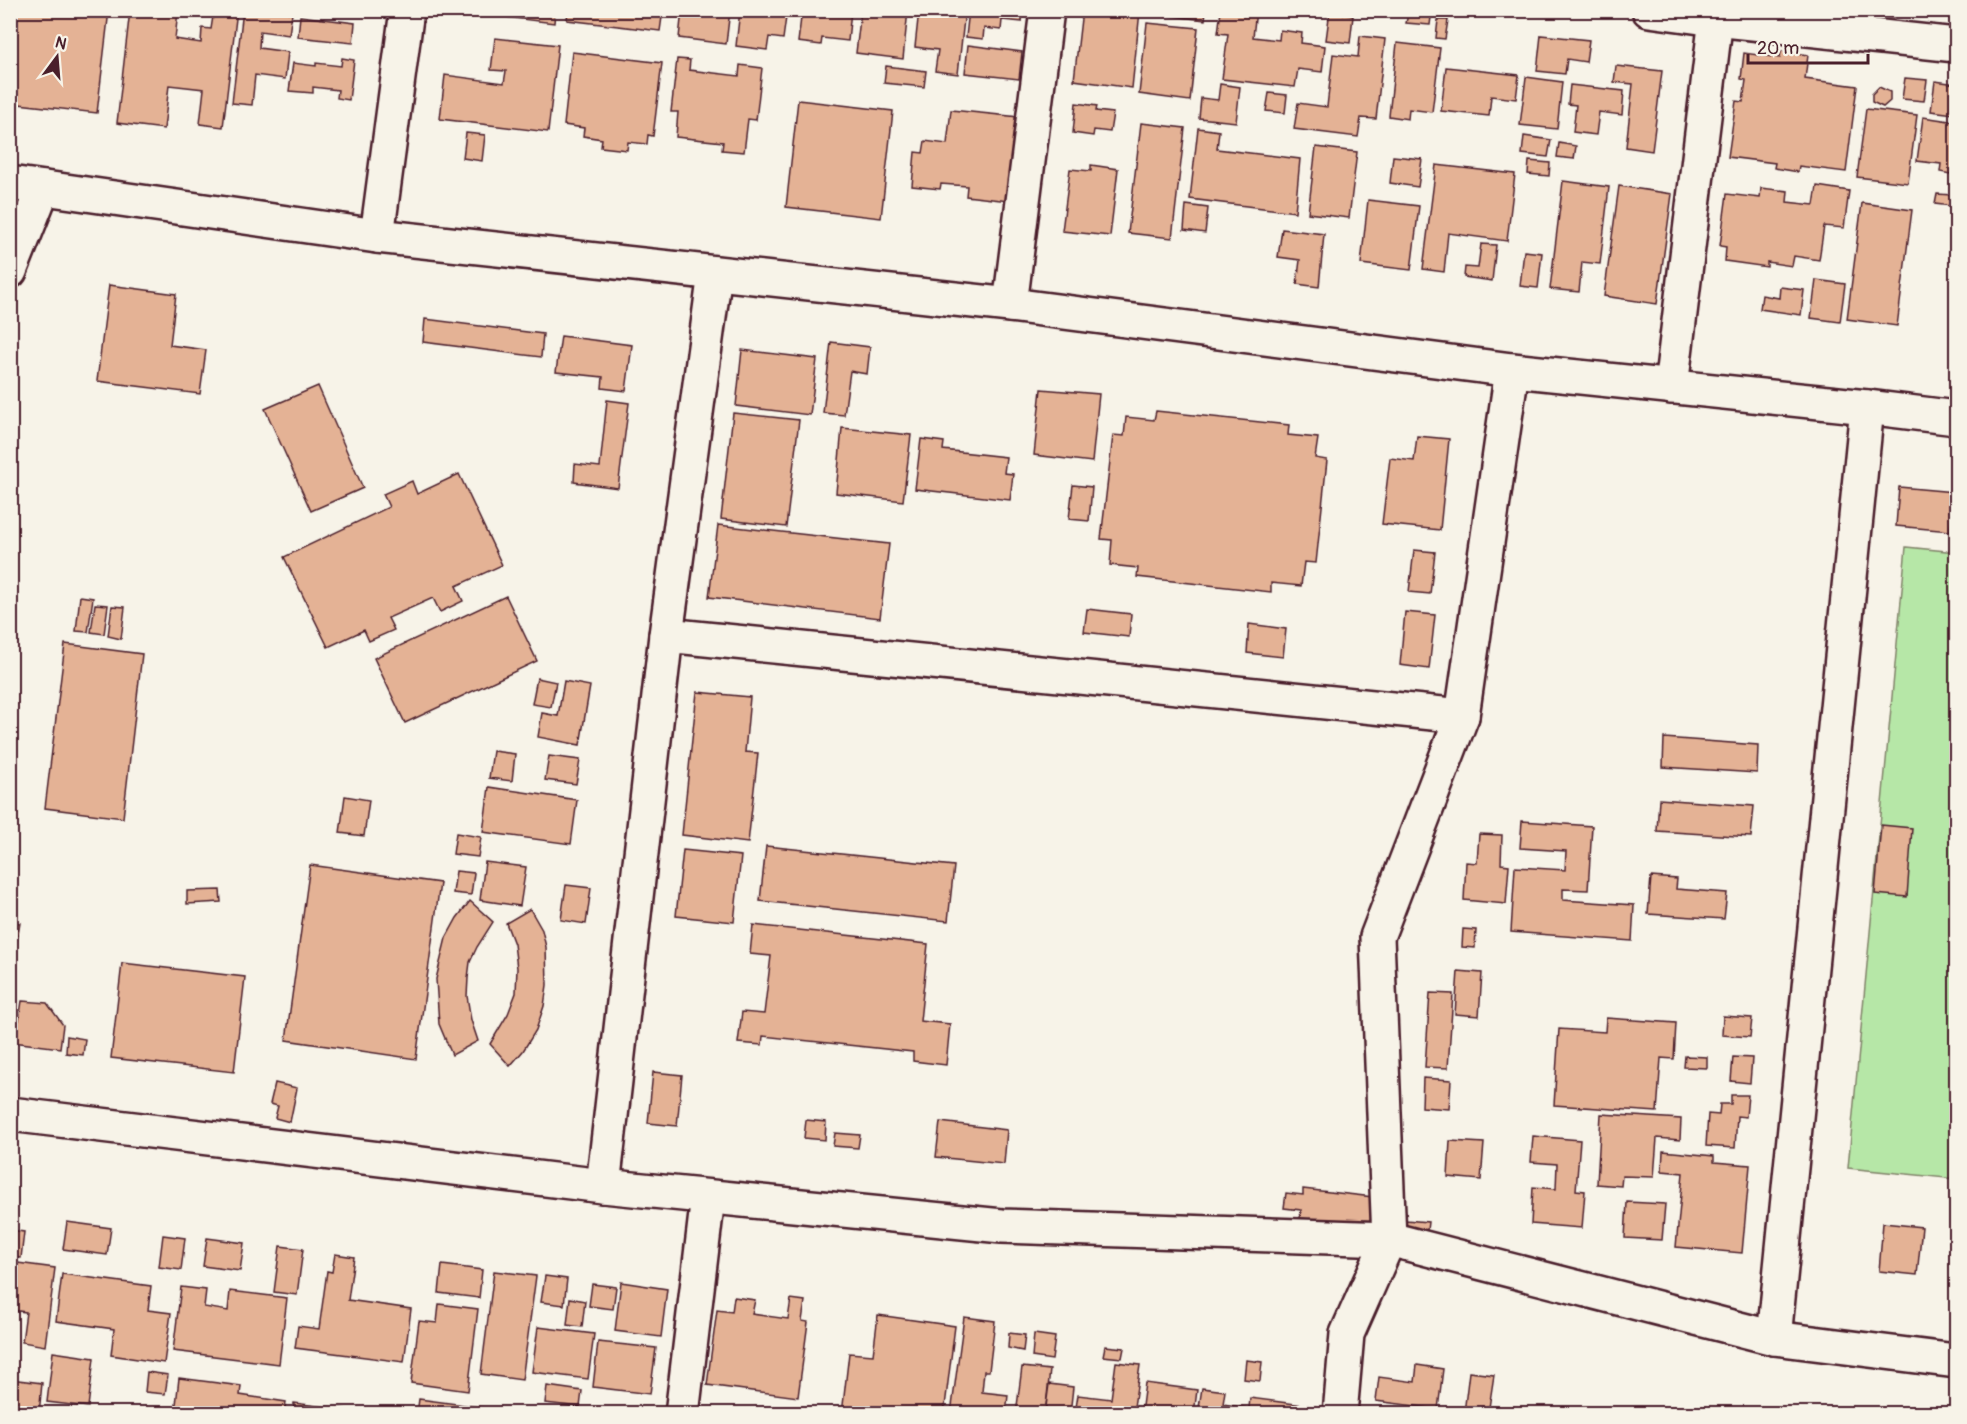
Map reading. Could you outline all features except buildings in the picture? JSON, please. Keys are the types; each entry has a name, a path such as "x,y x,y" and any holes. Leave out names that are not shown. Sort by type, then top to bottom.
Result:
{"street":[{"path":"377,236 407,10"},
{"path":"1010,304 1047,10"},
{"path":"1649,10 1716,15 1956,45"},
{"path":"1671,387 1716,15"},
{"path":"10,183 377,236 1010,304 1512,370 1956,418"},
{"path":"10,271 43,188"},
{"path":"603,1186 666,635 715,273"},
{"path":"1340,1413 1347,1334 1389,1239 1377,937 1462,716 1512,370"},
{"path":"1774,1338 1867,407"},
{"path":"666,635 1462,716"},
{"path":"10,1114 603,1186 1002,1226 1389,1239 1774,1338 1956,1361"},
{"path":"682,1413 708,1197"}],"green space":[{"path":"1906,547 1956,552 1956,1179 1848,1168"}]}
